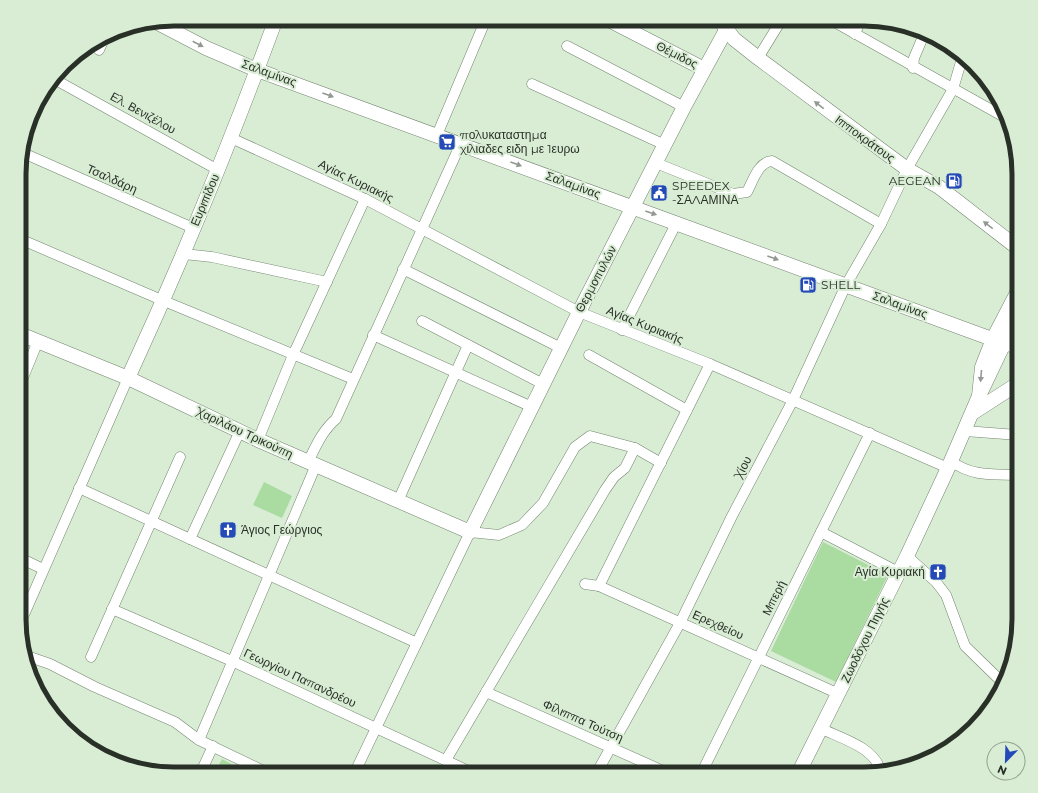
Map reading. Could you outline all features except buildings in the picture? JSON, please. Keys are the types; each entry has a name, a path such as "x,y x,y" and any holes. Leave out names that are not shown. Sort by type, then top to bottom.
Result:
{"street":[{"name":"Σαλαμίνας","path":"167,26 206,48 257,70 461,143 1012,345"},
{"name":"Ευριπίδου","path":"128,378 184,254 193,228 231,138 273,26"},
{"path":"437,135 483,26"},
{"name":"Θέμιδος","path":"621,26 704,69"},
{"name":"Θερμοπυλών","path":"470,532 579,312 704,69 722,26"},
{"name":"Ιπποκράτους","path":"724,26 734,39 758,58 907,169 939,187 1012,244"},
{"path":"758,58 778,26"},
{"path":"841,26 913,68 1000,115"},
{"path":"855,34 858,26"},
{"path":"913,68 914,58 923,38"},
{"path":"99,50 101,45"},
{"path":"567,46 684,107"},
{"name":"Χίου","path":"600,767 680,623 732,516 793,400 846,285 881,224 907,169 953,89 961,62"},
{"name":"Ελ. Βενιζέλου","path":"59,82 218,170"},
{"path":"532,84 664,145"},
{"name":"Αγίας Κυριακής","path":"231,138 365,199 579,312 710,364 950,465 976,474 1012,476"},
{"path":"199,740 270,576 322,435 327,427 336,419 461,143"},
{"name":"Τσαλδάρη","path":"27,155 193,228"},
{"path":"656,163 733,194 741,194 747,192 761,166 766,161 772,161 881,224"},
{"path":"258,440 292,355 328,282 365,199"},
{"path":"622,330 677,222"},
{"path":"26,242 292,355 353,379"},
{"path":"184,254 212,257 328,282"},
{"path":"403,269 561,348"},
{"name":"Ζωοδόχου Πηγής","path":"998,341 1012,306"},
{"path":"422,321 543,384"},
{"name":"Ζωοδόχου Πηγής","path":"802,767 907,556 974,412 979,396 982,367 1012,322"},
{"path":"373,335 532,407"},
{"name":"Χαριλάου Τρικούπη","path":"26,337 128,378 258,440 470,532"},
{"path":"26,371 38,342"},
{"path":"398,501 468,345"},
{"path":"589,355 687,410"},
{"path":"599,586 710,364"},
{"path":"26,609 128,378"},
{"path":"974,412 1012,388"},
{"path":"190,539 240,431"},
{"path":"965,431 1012,434"},
{"name":"Μπερή","path":"705,767 760,658 870,432"},
{"path":"357,767 470,532 499,535 522,525 543,503 575,447 590,436 635,448 661,463"},
{"path":"446,760 605,490 614,477 625,468 635,448"},
{"path":"91,657 180,457"},
{"path":"79,488 417,643"},
{"path":"821,532 898,572"},
{"path":"907,556 936,582 946,595 965,646 999,679"},
{"path":"26,561 43,569"},
{"name":"Ερεχθείου","path":"585,584 599,586 839,694"},
{"name":"Γεωργίου Παπανδρέου","path":"112,608 234,662 460,767"},
{"path":"31,657 50,664 95,688 174,722 199,740 256,767"},
{"name":"Φίλιππα Τούτση","path":"486,692 655,767"},
{"path":"822,729 862,748 876,760 879,766"},
{"path":"203,767 212,746"}],"green space":[{"path":"264,482 292,496 282,518 253,505"},
{"path":"823,542 888,575 836,682 771,651"},
{"path":"222,759 237,767 218,767"}],"place":[{"name":"πολυκαταστημα χιλιαδες ειδη με 1ευρω","path":"447,142"},
{"name":"AEGEAN","path":"954,181"},
{"name":"SPEEDEX -ΣΑΛΑΜΙΝΑ","path":"659,193"},
{"name":"SHELL","path":"808,285"},
{"name":"Άγιος Γεώργιος","path":"228,530"},
{"name":"Αγία Κυριακή","path":"938,572"}]}
